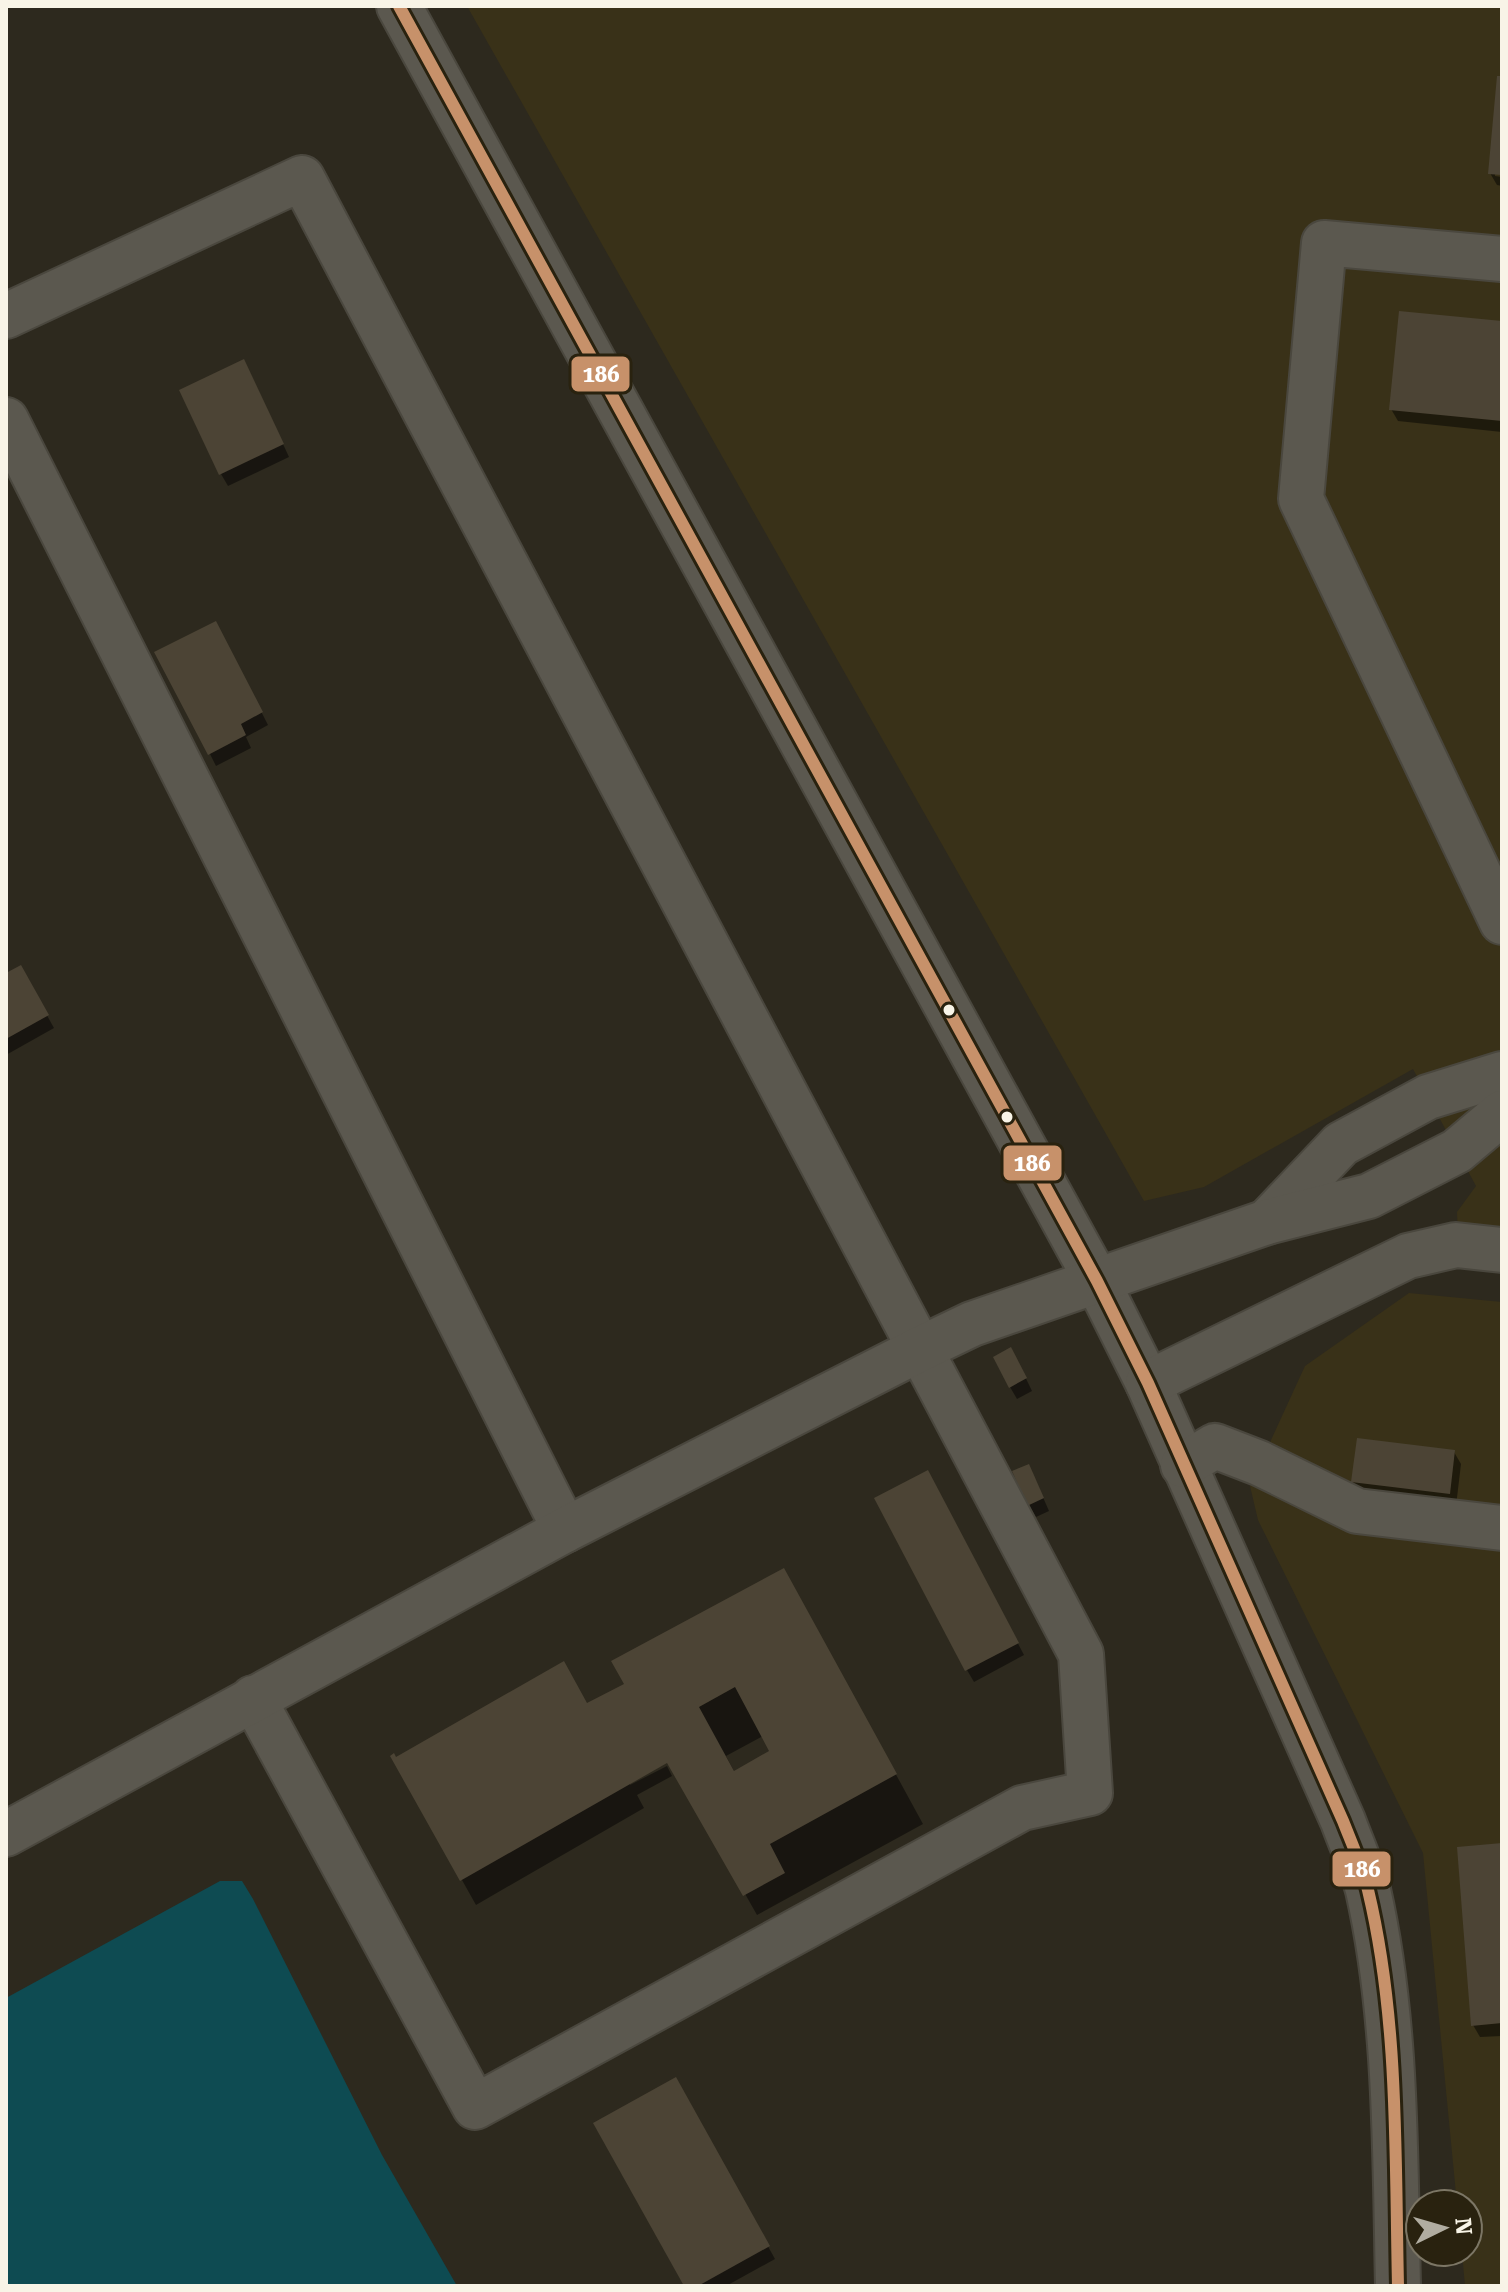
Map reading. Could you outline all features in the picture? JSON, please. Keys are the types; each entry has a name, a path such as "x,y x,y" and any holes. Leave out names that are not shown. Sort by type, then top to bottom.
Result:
{"street":[{"path":"399,6 1097,1281 1148,1383 1343,1821 1367,1888 1388,2038 1398,2286"},
{"path":"6,316 302,178 1081,1654 1090,1793 1022,1808 475,2107 253,1698"},
{"path":"1502,259 1324,243 1301,499 1502,922"},
{"path":"6,420 565,1530"},
{"path":"1267,1222 1341,1144 1428,1097 1502,1074"},
{"path":"6,1834 565,1530 920,1349 972,1324 1267,1222 1369,1196 1457,1151 1502,1113"},
{"path":"1148,1383 1408,1256 1456,1245 1502,1250"},
{"path":"1183,1465 1215,1446 1259,1463 1357,1511 1502,1528"}],"shaded area":[{"path":"467,6 1502,6 1502,1239 1458,1234 1457,1212 1476,1186 1413,1069 1204,1187 1144,1201"},
{"path":"1409,1293 1502,1302 1502,2286 1465,2286 1463,2268 1484,2268 1484,2188 1455,2188 1423,1853 1258,1520 1250,1486 1305,1366"}],"water":[{"path":"220,1881 242,1881 253,1899 382,2155 457,2286 6,2286 6,1998"}],"building":[{"path":"1497,76 1502,76 1502,175 1488,174"},
{"path":"1399,311 1502,321 1502,421 1389,410"},
{"path":"244,359 284,444 219,475 179,390"},
{"path":"216,621 263,712 241,724 246,735 208,755 154,652"},
{"path":"21,965 49,1015 6,1039 6,973"},
{"path":"1011,1347 1027,1378 1009,1388 993,1357"},
{"path":"1357,1438 1455,1450 1450,1494 1351,1482"},
{"path":"1029,1464 1044,1498 1027,1506 1012,1471"},
{"path":"928,1470 1019,1643 965,1671 874,1498"},
{"path":"784,1568 897,1774 770,1844 785,1873 743,1896 667,1763 460,1881 390,1756 394,1753 396,1757 564,1661 587,1703 624,1684 611,1661","holes":["735,1687 769,1751 734,1771 699,1707"]},
{"path":"1502,1843 1502,2023 1471,2026 1457,1847"},
{"path":"676,2077 770,2246 698,2286 684,2286 593,2123"}],"transit line":[{"name":"186","path":"399,6 1097,1281 1148,1383 1343,1821 1368,1890 1385,1988 1394,2087 1398,2286"}]}
